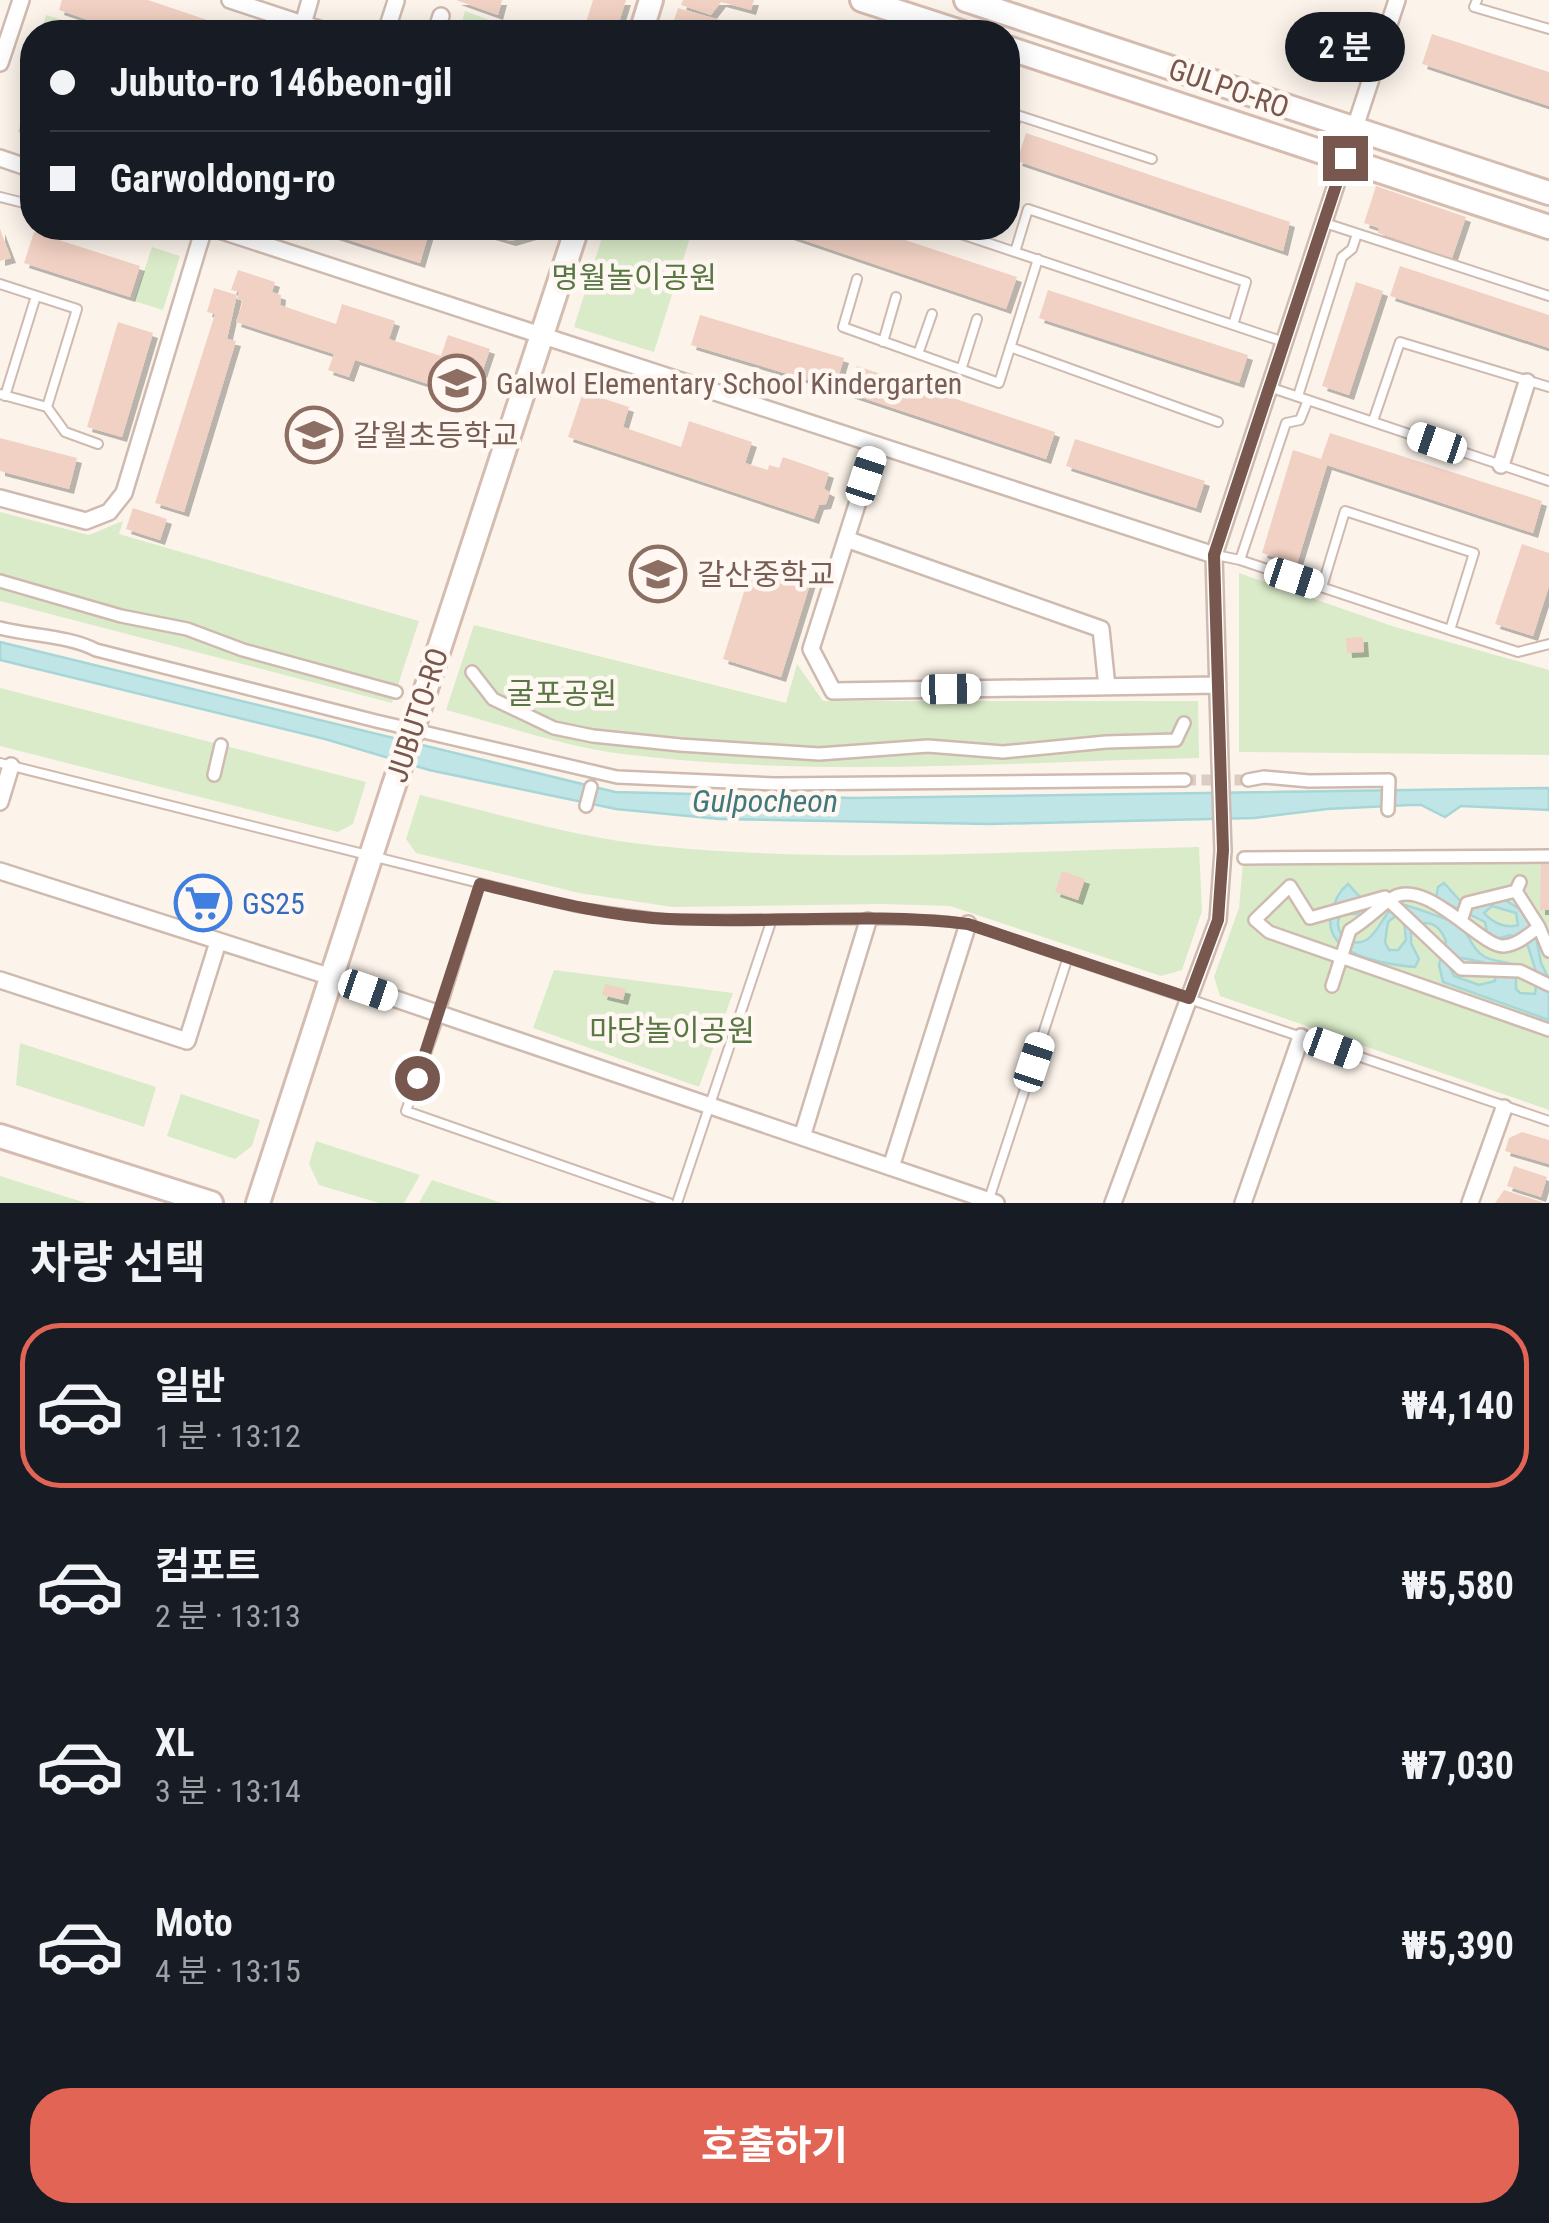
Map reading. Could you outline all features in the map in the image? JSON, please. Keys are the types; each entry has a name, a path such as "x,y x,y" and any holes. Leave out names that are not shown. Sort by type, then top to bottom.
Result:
{"main road":[{"path":"862,0 924,20"},
{"name":"GULPO-RO","path":"966,0 1549,193"},
{"name":"GULPO-RO","path":"1020,52 1549,226"},
{"name":"JUBUTO-RO","path":"258,1203 573,240"},
{"path":"0,1136 212,1203"}],"street":[{"path":"0,63 20,0"},
{"path":"230,0 281,20"},
{"path":"1113,1203 1218,920 1223,850 1214,555 1397,0"},
{"path":"440,20 441,16"},
{"path":"0,498 86,520 109,512 124,493 200,240"},
{"path":"262,240 1214,555"},
{"path":"1501,465 1527,382"},
{"path":"876,445 811,649 834,691 1218,685"},
{"path":"846,539 1101,628 1108,687"},
{"path":"0,580 122,616 188,629 243,650 396,692"},
{"path":"0,628 79,641 96,650 361,718 617,777 775,784 1185,780"},
{"path":"472,672 493,699 554,728 680,745 776,745 818,754 928,746 1003,752 1176,740 1184,724"},
{"path":"214,774 221,745"},
{"path":"0,802 5,764"},
{"path":"1248,780 1389,780 1388,810"},
{"path":"586,806 591,787"},
{"path":"1244,858 1549,856"},
{"path":"0,872 440,1014 991,1202"},
{"path":"1549,985 1520,971 1461,969 1385,897 1310,918 1290,886 1255,920 1269,932 1549,1030"},
{"path":"1464,912 1518,886 1549,951"},
{"path":"1397,909 1394,897 1414,894 1464,912 1490,944 1503,947 1536,929"},
{"path":"1332,986 1350,930 1397,909"},
{"path":"802,1137 868,921"},
{"path":"891,1167 968,924"},
{"path":"0,980 187,1040 218,942"},
{"path":"1243,1203 1301,1037"},
{"path":"1470,1203 1504,1108"}],"lane":[{"path":"1477,0 1474,6 1549,29"},
{"path":"1020,116 1152,159"},
{"path":"1020,235 1028,208 1246,282 1233,325"},
{"path":"1324,223 1549,296"},
{"path":"1298,396 1342,256 1352,249 1356,234"},
{"path":"981,240 1284,342"},
{"path":"1015,252 1019,240"},
{"path":"857,279 843,327 998,383 1038,260"},
{"path":"0,284 77,310 48,407"},
{"path":"36,296 2,395 48,407 65,432 98,444"},
{"path":"883,342 896,298"},
{"path":"918,354 932,314"},
{"path":"961,370 977,319"},
{"path":"1373,421 1400,342 1549,387"},
{"path":"1010,347 1218,422"},
{"path":"1269,387 1549,481"},
{"path":"1240,560 1286,424 1300,420 1308,400"},
{"path":"1322,587 1345,511 1474,553 1450,630"},
{"path":"1214,555 1240,560 1518,652 1549,644"},
{"path":"5,764 575,907 664,919 934,920 968,924 1549,1121"},
{"path":"480,884 406,1111 669,1203"},
{"path":"677,1203 770,922"},
{"path":"991,1202 1068,958"}],"green space":[{"path":"465,11 490,20 462,20"},
{"name":"명월놀이공원","path":"601,240 689,240 654,352 574,327"},
{"path":"152,247 180,256 163,310 134,301"},
{"path":"0,512 89,535 123,521 119,534 419,621 392,703 0,601"},
{"path":"1239,573 1395,627 1549,670 1549,755 1239,752"},
{"name":"굴포공원","path":"474,625 786,703 797,664 823,701 1198,701 1199,758 839,767 695,761 601,751 446,710"},
{"path":"0,688 366,782 353,824 338,832 0,746"},
{"path":"420,795 598,837 725,851 929,855 1199,847 1202,911 1182,970 1161,976 950,906 673,907 579,893 416,853 406,839"},
{"path":"1244,850 1549,851 1549,1110 1220,996 1214,977 1239,908"},
{"name":"마당놀이공원","path":"554,970 733,993 699,1087 533,1028"},
{"path":"20,1043 156,1087 144,1127 16,1085"},
{"path":"181,1094 260,1120 252,1146 235,1159 167,1136"},
{"path":"316,1141 420,1175 404,1203 379,1203 319,1185 309,1164"},
{"path":"0,1176 86,1203 0,1203"},
{"path":"432,1180 502,1203 419,1203"}],"water":[{"name":"Gulpocheon","path":"0,642 615,792 853,798 1549,788 1549,810 1461,806 1445,817 1421,805 1410,805 1254,818 990,824 719,819 616,809 429,770 325,739 0,660"},
{"path":"1444,883 1463,904 1505,900 1523,911 1549,979 1549,1020 1443,982 1439,965 1446,941 1432,924 1418,924 1411,932 1411,943 1419,959 1415,967 1371,960 1344,947 1335,937 1330,925 1332,910 1348,884 1360,897 1362,906 1358,914 1342,914 1338,920 1345,940 1364,941 1397,903 1401,904 1459,925 1480,954 1516,966 1516,989 1520,993 1535,994 1537,975 1526,940 1510,935 1497,939 1487,933 1485,922 1436,898 1438,887","holes":["1492,906 1516,913 1518,925 1504,926 1491,920 1484,913","1403,910 1406,940 1398,950 1389,950 1385,942 1388,922","1455,960 1482,962 1496,970 1495,981 1479,985 1454,976 1449,966"]}],"building":[{"path":"62,0 148,0 207,20 89,20 59,10"},
{"path":"456,0 502,0 498,15"},
{"path":"593,0 626,0 620,20 587,20"},
{"path":"683,0 754,0 751,10 721,2 711,15 681,5"},
{"path":"678,8 720,20 674,20"},
{"path":"1432,34 1549,72 1549,106 1422,64"},
{"path":"1026,133 1290,222 1283,251 1020,162"},
{"path":"1376,186 1466,217 1452,258 1378,233 1379,228 1364,223"},
{"path":"0,229 11,258 0,261"},
{"path":"31,240 59,240 140,266 130,297 24,263"},
{"path":"349,240 427,240 420,263"},
{"path":"803,240 905,240 1017,277 1006,309"},
{"path":"1400,266 1549,315 1549,348 1390,296"},
{"path":"238,270 275,282 272,292 281,295 280,305 336,324 342,304 395,321 389,339 441,356 448,335 490,349 482,373 478,372 474,384 467,381 462,395 355,360 349,377 328,370 334,354 236,322 243,301 237,299 239,292 231,290"},
{"path":"1356,282 1383,291 1349,395 1322,386"},
{"path":"214,288 237,295 227,339 236,341 184,512 155,503 215,314 207,312"},
{"path":"1048,290 1248,355 1239,383 1039,318"},
{"path":"700,315 844,358 835,388 691,345"},
{"path":"118,322 153,333 122,437 87,427"},
{"path":"857,366 1055,432 1046,459 848,393"},
{"path":"583,392 629,407 623,427 681,447 689,421 752,442 745,463 768,470 769,465 779,468 783,457 829,473 824,489 830,492 826,504 819,505 814,519 568,437"},
{"path":"1330,433 1542,501 1533,533 1327,465 1297,564 1262,553 1293,450 1321,459"},
{"path":"0,438 77,458 69,489 0,471"},
{"path":"1075,439 1205,481 1196,508 1066,466"},
{"path":"133,508 167,519 160,540 126,529"},
{"path":"1522,544 1549,553 1549,586 1533,636 1495,624"},
{"path":"753,563 811,581 781,677 723,659"},
{"path":"1363,637 1364,652 1347,653 1346,638"},
{"path":"1541,860 1549,860 1549,910 1540,910"},
{"path":"1062,871 1085,879 1078,900 1055,892"},
{"path":"605,984 626,989 623,1000 602,995"},
{"path":"1522,1132 1549,1140 1549,1164 1505,1151 1509,1138"},
{"path":"1514,1166 1547,1177 1541,1197 1507,1186"},
{"path":"1504,1190 1542,1202 1542,1203 1495,1203"}],"tunnel":[{"path":"1185,780 1248,780"}],"place":[{"name":"Galwol Elementary School Kindergarten","path":"457,383"},
{"name":"갈월초등학교","path":"314,435"},
{"name":"갈산중학교","path":"658,574"},
{"name":"GS25","path":"203,903"}],"route":[{"path":"417,1078 480,884 575,907 664,919 934,920 968,924 1189,998 1218,920 1223,850 1214,555 1345,158"}]}
